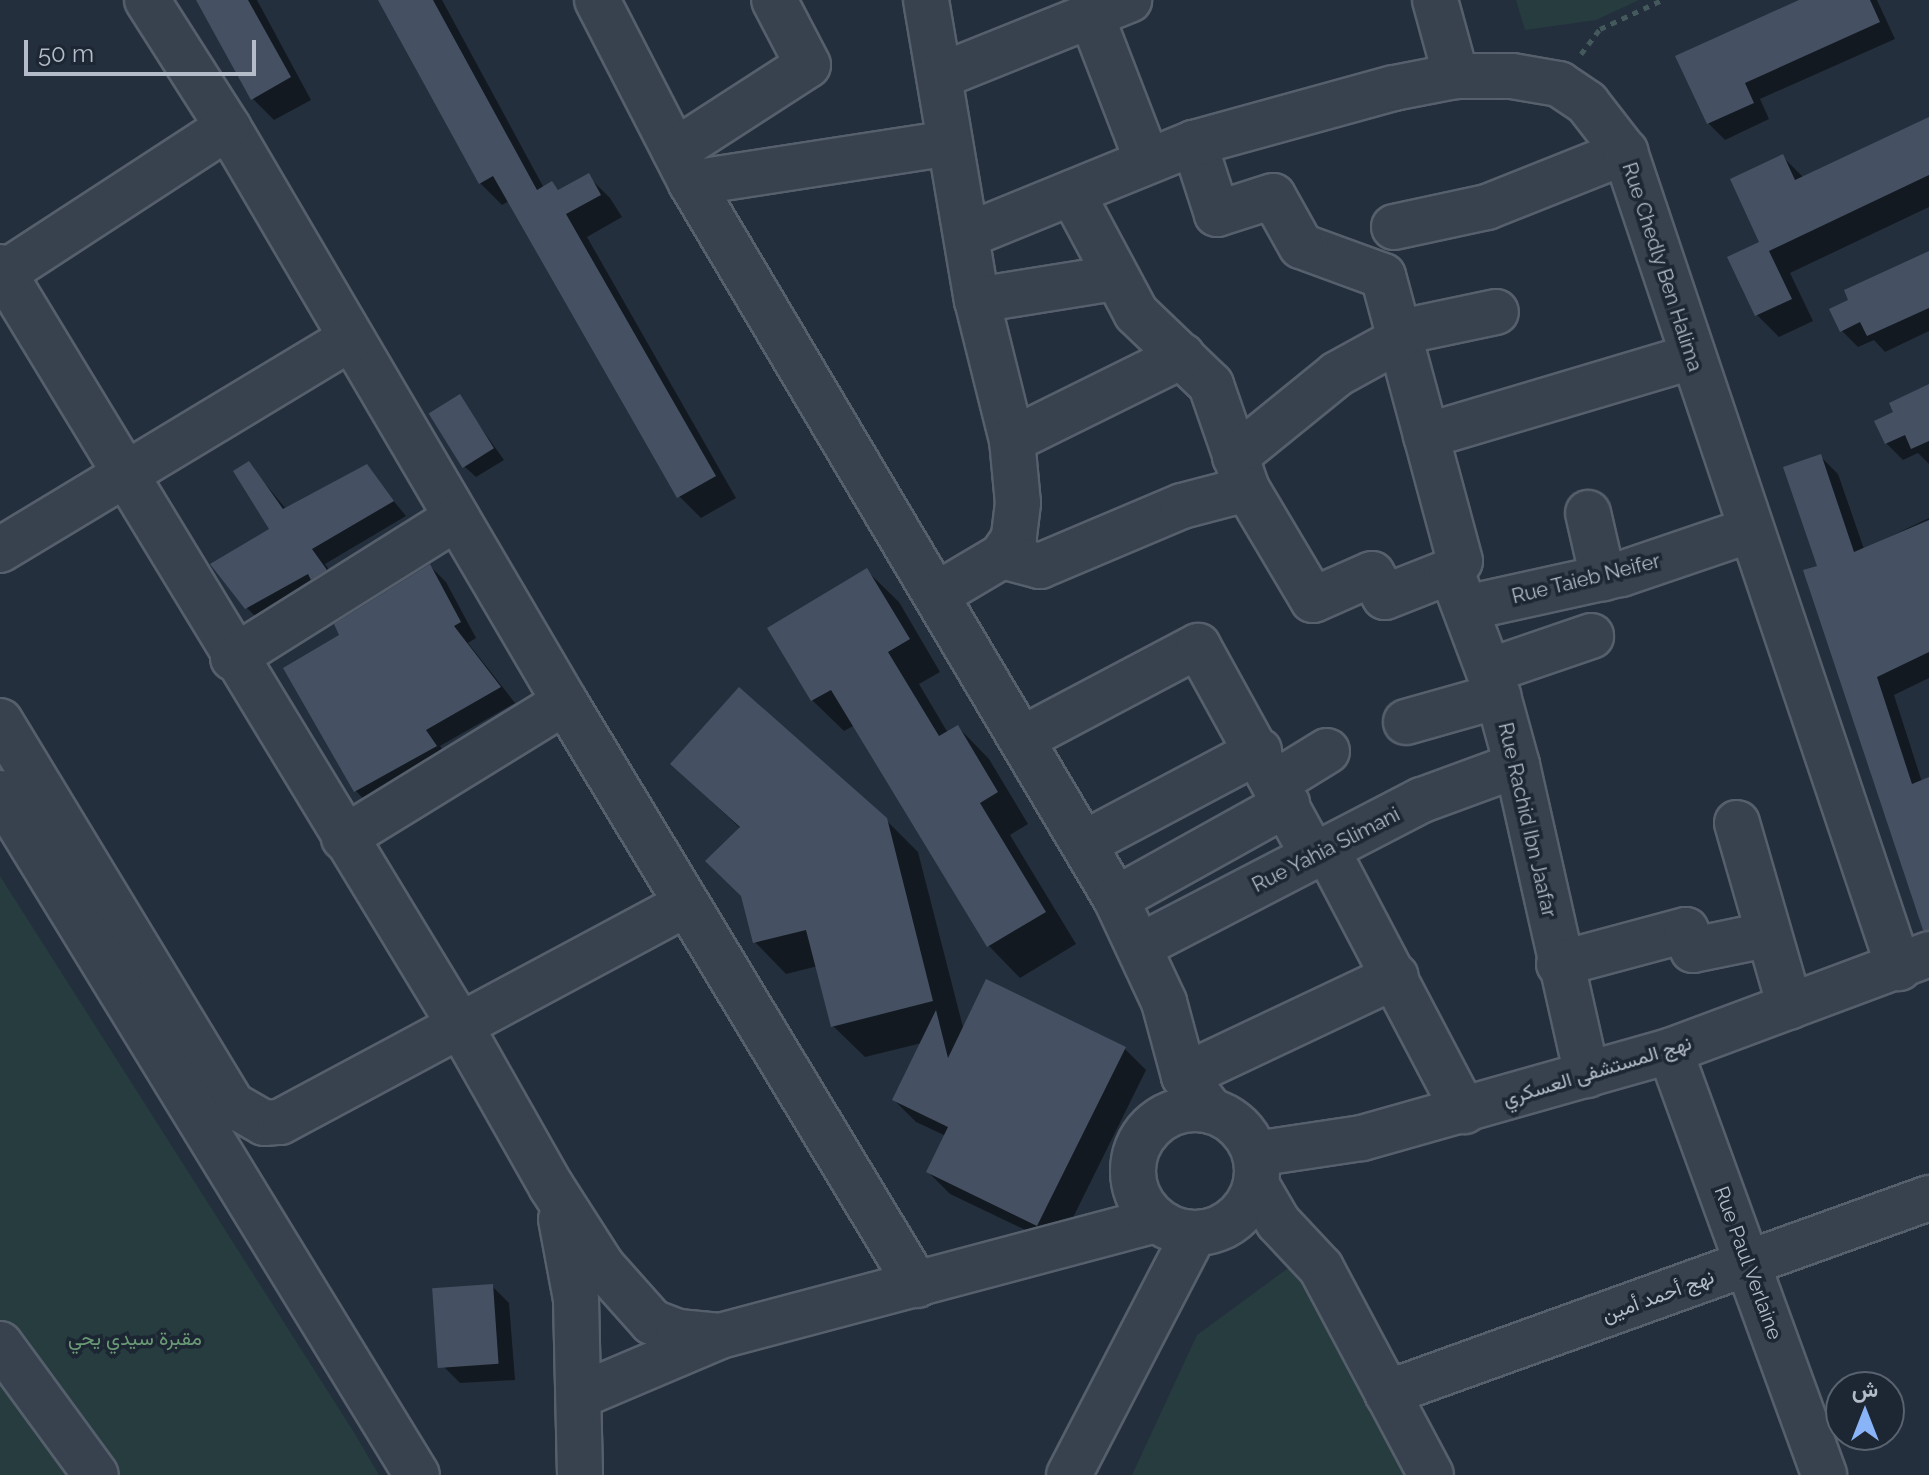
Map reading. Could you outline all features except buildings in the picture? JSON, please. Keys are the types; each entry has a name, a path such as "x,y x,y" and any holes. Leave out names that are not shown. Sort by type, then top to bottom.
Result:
{"street":[{"path":"147,0 228,127 565,702 686,904 782,1056 917,1285"},
{"path":"597,0 683,167 1116,899 1140,946 1177,1040 1184,1076 1211,1111"},
{"path":"683,167 808,65 774,0"},
{"path":"926,0 977,300 1012,440 1016,522 1014,538 1002,556 938,594"},
{"path":"1435,0 1456,76"},
{"path":"940,76 1110,8 1147,160"},
{"name":"Rue Chedly Ben Halima","path":"968,235 1194,143 1456,76 1512,76 1559,84 1587,103 1625,152 1750,530 1914,961"},
{"path":"228,127 2,270 126,473 233,658 461,1027 551,1186 603,1267 652,1322 678,1332 720,1336"},
{"path":"683,167 950,143"},
{"path":"1194,143 1217,214 1273,196 1301,246 1383,276 1396,337 1460,561 1459,589"},
{"path":"1394,227 1487,207 1625,152"},
{"path":"1072,193 1114,278 1136,313 1211,385 1241,473"},
{"path":"977,300 1114,278"},
{"path":"1002,556 1040,566 1182,506 1241,473 1337,374 1396,337 1496,312"},
{"path":"0,550 350,339"},
{"path":"1012,440 1182,356"},
{"path":"1426,436 1691,357"},
{"name":"Rue Taieb Neifer","path":"1241,473 1313,600 1372,574 1385,597 1603,578 1750,530"},
{"path":"1588,513 1603,578"},
{"path":"233,658 456,518"},
{"name":"Rue Rachid Ibn Jaafar","path":"1459,589 1494,684 1517,765 1559,964 1587,1075"},
{"path":"1406,722 1494,684 1591,636"},
{"path":"1022,739 1198,646 1274,779 1396,976 1464,1111"},
{"path":"344,838 565,702"},
{"path":"0,721 233,1105 246,1116 280,1122 686,904"},
{"path":"1085,843 1274,779 1327,751"},
{"name":"Rue Yahia Slimani","path":"1140,946 1422,800 1517,765"},
{"path":"1116,899 1274,779"},
{"path":"0,793 417,1475"},
{"path":"1737,823 1766,935 1790,1007"},
{"path":"1559,964 1686,930 1693,950 1766,935"},
{"name":"نهج المستشفى العسكري","path":"1255,1169 1670,1051 1914,961"},
{"path":"1184,1076 1396,976"},
{"name":"Rue Paul Verlaine","path":"1670,1051 1824,1475"},
{"path":"1175,1227 1140,1201 1133,1178 1135,1154 1145,1133 1164,1117 1187,1109 1211,1111 1233,1122 1278,1222 1321,1268 1431,1475"},
{"path":"579,1396 720,1336 917,1285 1175,1227 1234,1220 1255,1169"},
{"path":"551,1186 576,1299 580,1475"},
{"name":"نهج أحمد أمين","path":"1387,1393 1929,1198"},
{"path":"1069,1475 1175,1227"},
{"path":"0,1344 96,1475"}],"path":[{"path":"1559,84 1600,29 1662,0"}],"green space":[{"path":"1516,0 1639,0 1596,20 1525,30"},
{"name":"مقبرة سيدي يحي","path":"0,876 355,1434 379,1475 0,1475"},
{"path":"1295,1263 1407,1475 1132,1475 1197,1335"}]}
